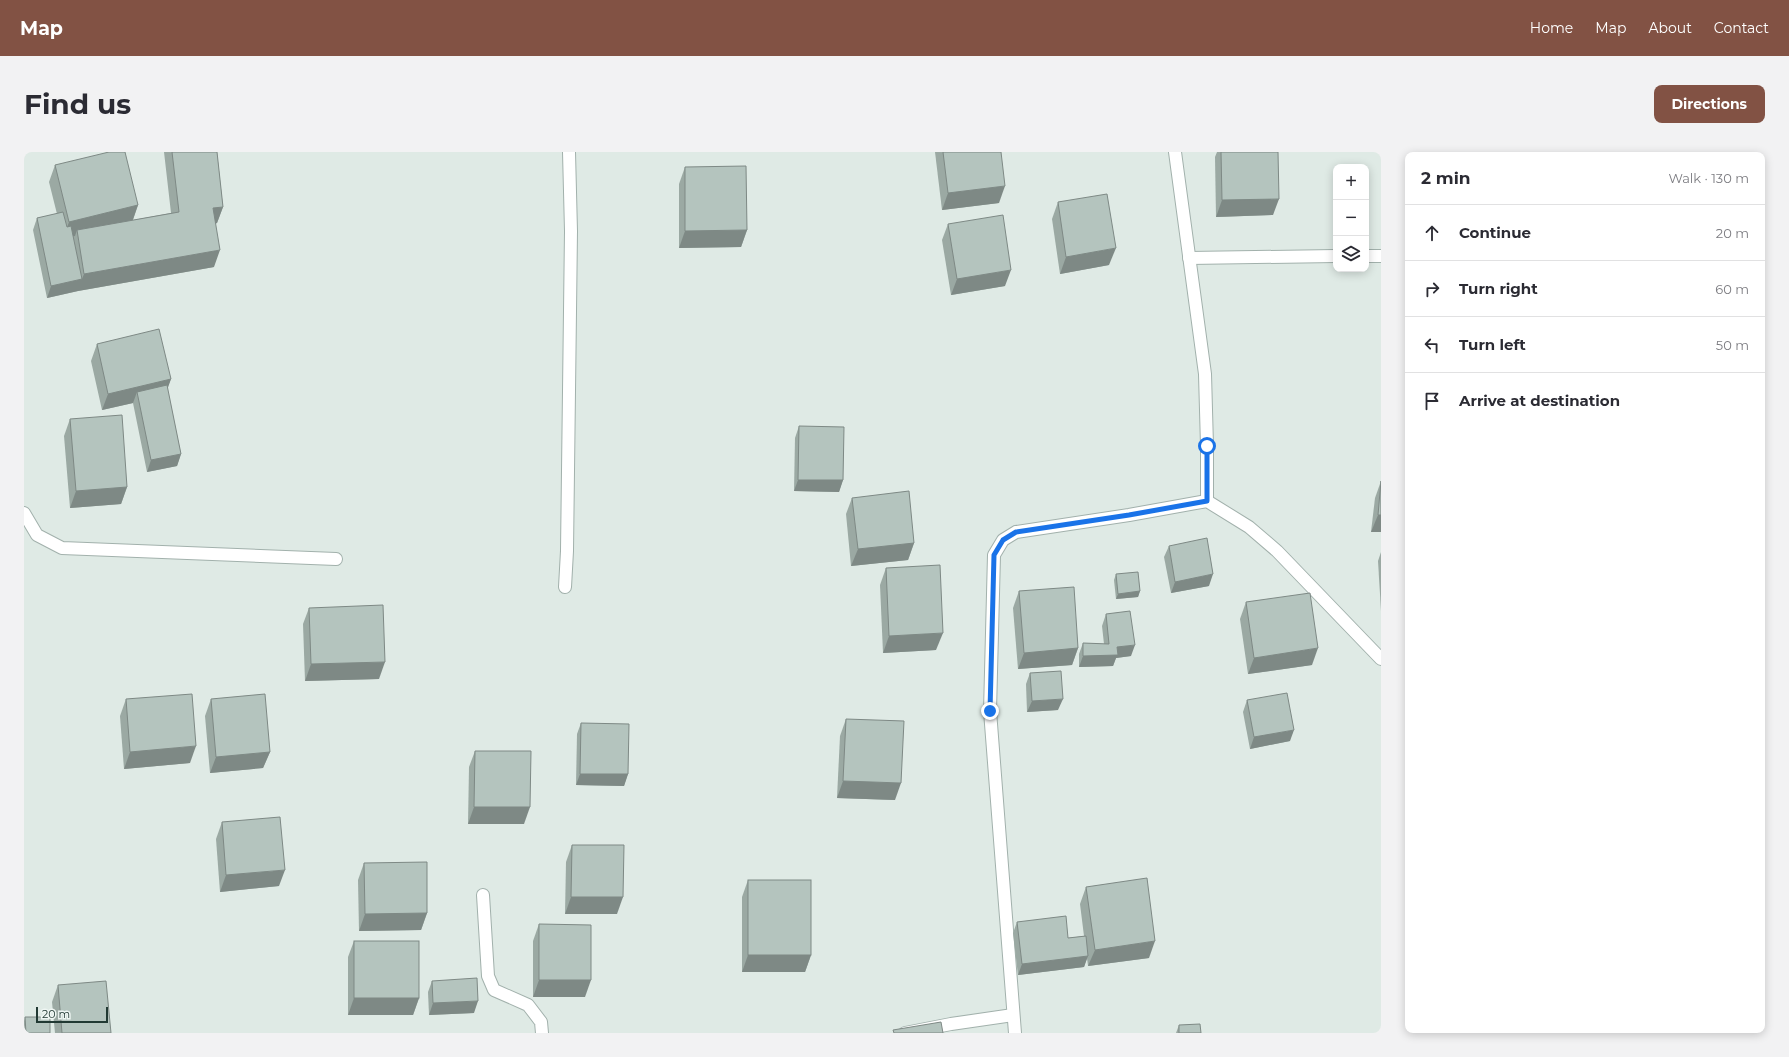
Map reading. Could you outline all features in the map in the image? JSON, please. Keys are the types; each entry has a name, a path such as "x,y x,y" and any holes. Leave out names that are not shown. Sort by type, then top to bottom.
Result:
{"street":[{"path":"565,587 567,551 571,231 569,152"},
{"path":"1175,152 1205,374 1207,501"},
{"path":"1190,258 1333,256"},
{"path":"1369,256 1381,256"},
{"path":"1015,1033 990,711 994,555 1003,540 1016,532 1129,515 1207,501 1249,527 1277,551 1381,659"},
{"path":"24,513 37,536 62,548 336,559"},
{"path":"483,896 488,976 494,990 528,1005 541,1022 542,1033"},
{"path":"905,1033 951,1024 1013,1015"}],"building":[{"path":"109,152 125,152 138,205 69,222 55,165"},
{"path":"172,152 217,152 223,207 213,208 220,250 84,274 77,230 179,212"},
{"path":"943,152 1001,152 1005,186 948,193"},
{"path":"1221,152 1278,152 1279,199 1222,200"},
{"path":"746,166 747,230 685,231 685,167"},
{"path":"1107,194 1116,248 1066,257 1058,202"},
{"path":"63,212 67,227 71,226 82,279 51,286 37,218"},
{"path":"1003,215 1011,270 957,279 948,224"},
{"path":"159,329 171,379 108,394 97,344"},
{"path":"167,385 181,454 151,460 137,392"},
{"path":"122,415 127,487 76,491 70,419"},
{"path":"799,426 844,427 843,480 798,480"},
{"path":"1381,481 1381,515 1378,515"},
{"path":"909,491 914,543 858,549 852,498"},
{"path":"1207,538 1213,574 1175,582 1169,546"},
{"path":"940,565 943,633 889,636 886,568"},
{"path":"1138,572 1140,591 1118,594 1116,574"},
{"path":"1074,587 1078,648 1024,653 1019,591"},
{"path":"1310,593 1318,648 1254,658 1246,602"},
{"path":"383,605 385,662 311,664 309,608"},
{"path":"1130,611 1135,645 1117,647 1118,655 1083,656 1083,643 1109,644 1106,614"},
{"path":"1061,671 1063,699 1032,701 1030,673"},
{"path":"1287,693 1294,730 1254,737 1247,700"},
{"path":"192,694 196,746 130,752 126,699"},
{"path":"265,694 270,752 216,757 211,699"},
{"path":"846,719 904,721 901,783 843,781"},
{"path":"581,723 629,724 628,774 580,774"},
{"path":"475,751 531,751 530,807 474,807"},
{"path":"280,817 285,870 226,875 222,822"},
{"path":"572,845 624,845 623,897 571,897"},
{"path":"427,862 427,913 365,914 364,863"},
{"path":"1147,878 1155,941 1095,950 1086,887"},
{"path":"748,880 811,880 811,955 748,955"},
{"path":"1066,916 1068,938 1086,936 1088,956 1022,964 1017,922"},
{"path":"539,924 591,925 591,980 539,980"},
{"path":"354,941 419,941 419,998 354,998"},
{"path":"477,978 478,1001 433,1003 432,981"},
{"path":"106,981 111,1033 62,1033 58,985"},
{"path":"25,1017 50,1017 50,1033 26,1033"},
{"path":"941,1022 943,1033 894,1033 893,1030"},
{"path":"1200,1024 1201,1033 1179,1033 1179,1025"}],"route":[{"path":"990,711 994,555 1003,540 1016,532 1129,515 1207,501 1207,446"}]}
